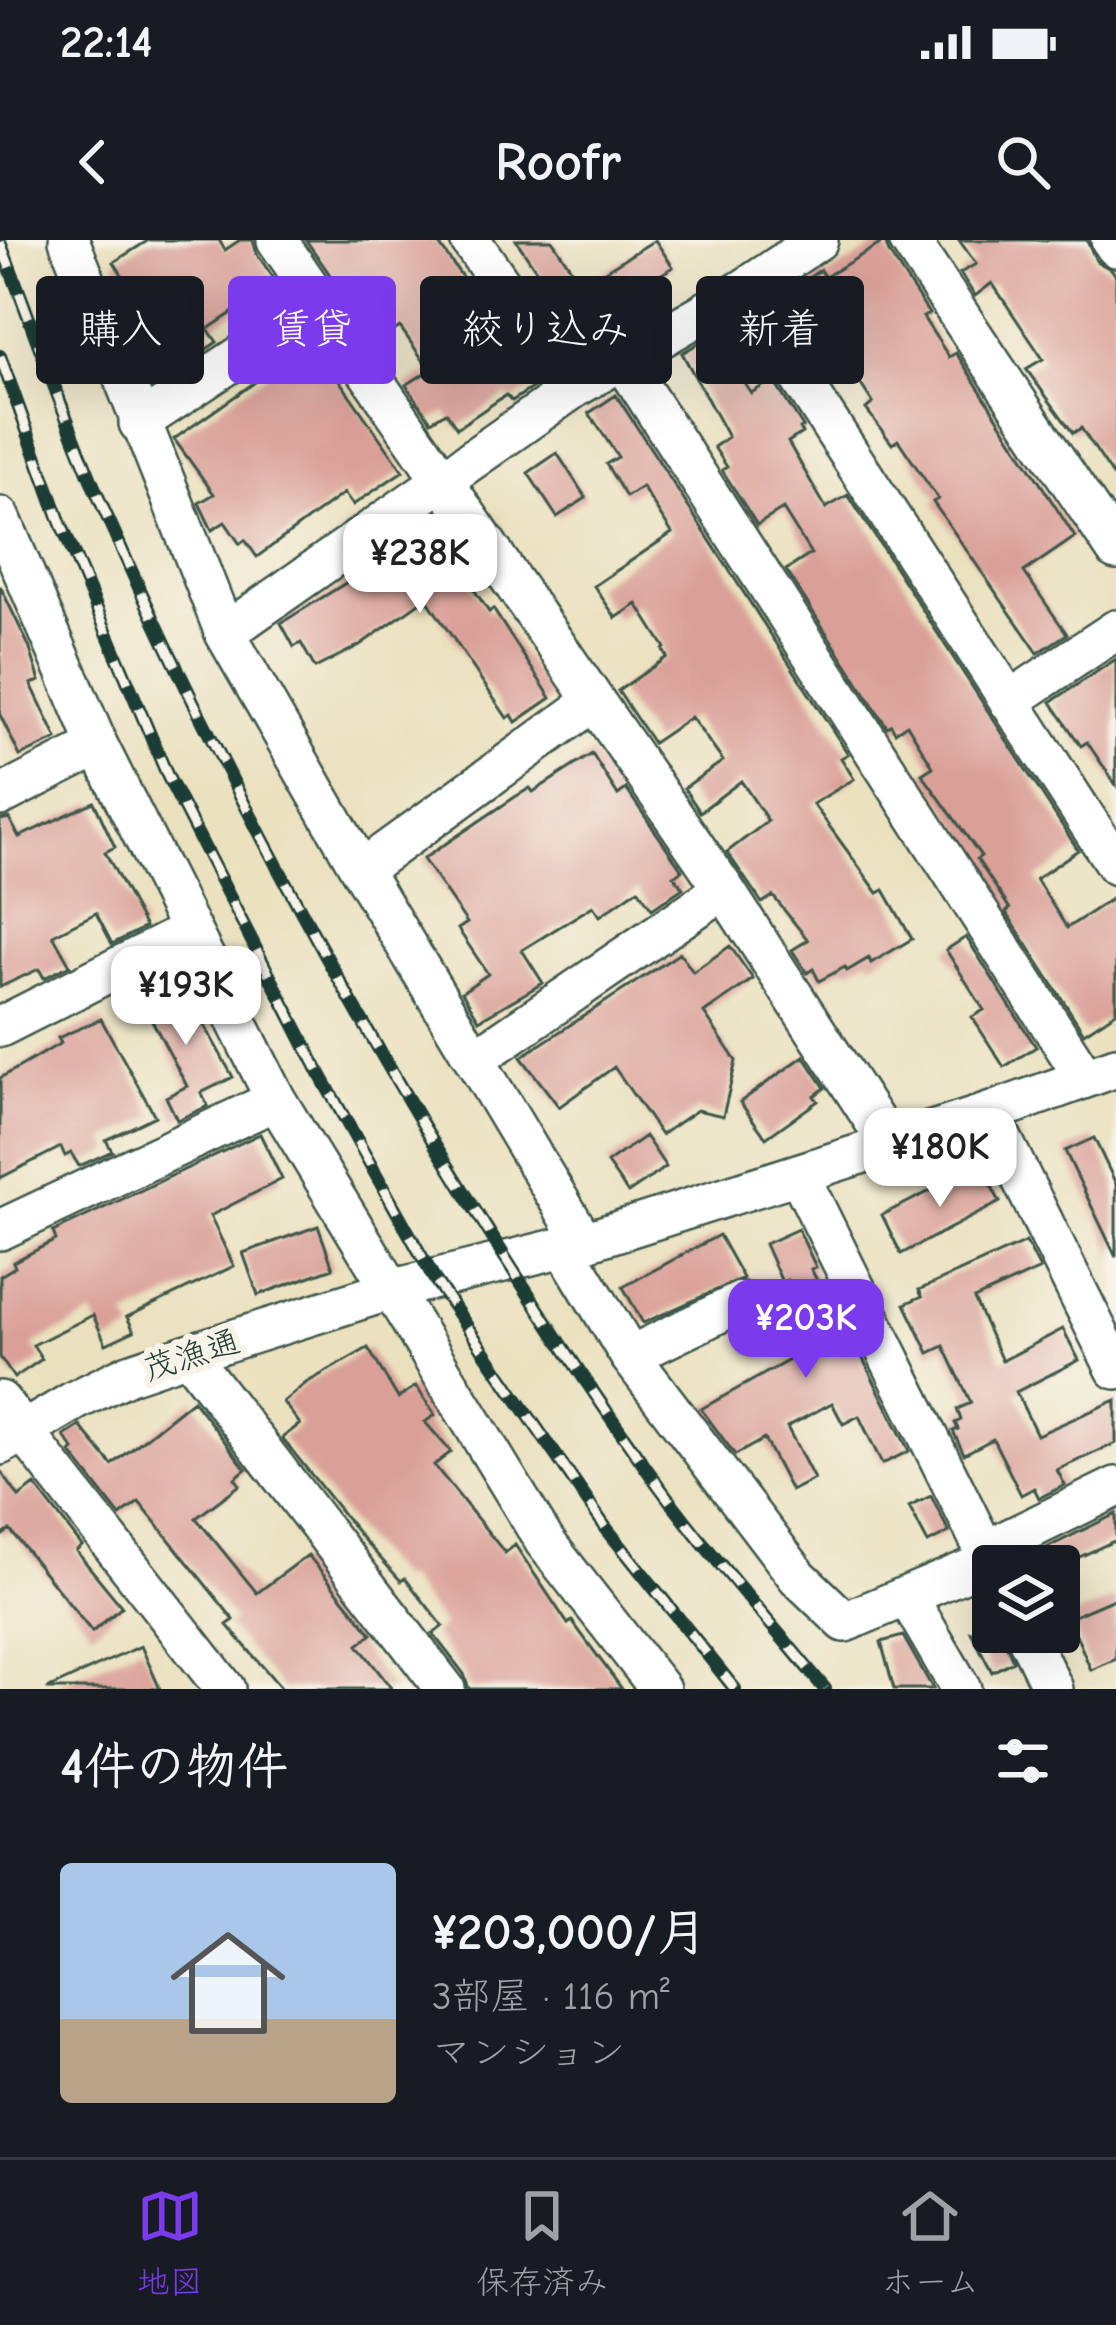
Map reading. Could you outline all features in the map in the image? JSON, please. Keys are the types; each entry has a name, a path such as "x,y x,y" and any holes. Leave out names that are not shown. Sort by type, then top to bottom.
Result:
{"street":[{"path":"69,240 225,633 475,1059 630,1356 798,1577 845,1622 972,1568"},
{"path":"277,240 301,276"},
{"path":"470,240 574,388"},
{"path":"909,240 1116,550"},
{"path":"762,276 813,241"},
{"path":"139,423 228,364"},
{"path":"374,384 724,889 890,1145"},
{"path":"225,633 581,384"},
{"path":"639,384 1101,1072"},
{"path":"803,384 1116,866"},
{"path":"0,517 98,746 276,1100 545,1542 661,1689"},
{"path":"1009,700 1116,630"},
{"path":"361,870 594,700"},
{"path":"0,796 98,746"},
{"path":"475,1059 724,889"},
{"path":"0,1027 188,932"},
{"name":"茂漁通","path":"7,1425 188,1354 394,1289 574,1244 799,1175 1101,1072"},
{"path":"0,1230 276,1100"},
{"path":"989,1113 1116,1369"},
{"path":"799,1175 983,1545"},
{"path":"630,1356 741,1302"},
{"path":"188,1354 445,1689"},
{"path":"7,1425 225,1689"},
{"path":"1016,1545 1116,1487"},
{"path":"907,1596 961,1689"},
{"path":"1035,1653 1053,1689"}],"building":[{"path":"149,240 219,240 225,250 240,240 253,240 272,276 228,276 228,316 208,329 217,342 204,351 204,276 123,276 114,262"},
{"path":"306,240 436,240 462,276 420,276 420,356 400,327 396,330 396,276 331,276"},
{"path":"516,240 552,240 576,276 540,276"},
{"path":"655,240 673,267 659,276 597,276"},
{"path":"959,240 1087,240 1096,261 1116,276 1116,480 1081,428 1073,433 1026,369 1043,359 992,283 975,296 960,273 976,264"},
{"path":"885,241 929,314 923,317 949,357 956,353 1075,537 1024,572 1067,634 1038,653 933,502 938,499 898,440 892,444 866,409 873,403 861,384 864,276 827,276"},
{"path":"696,345 696,379 682,353"},
{"path":"420,376 420,384 538,384 512,401 506,395 457,428 446,412 431,421 406,385"},
{"path":"252,384 342,384 403,471 353,505 344,493 257,557 245,540 240,544 225,522 212,530 199,503 214,494 174,439"},
{"path":"699,384 745,384 751,393 776,384 803,427 788,442 826,508 848,495 1078,850 1036,879 1067,928 1116,896 1116,1012 1084,1033 1006,912 1010,909 977,859 981,856 922,774 933,767 907,724 895,732 891,725 887,727 786,570 811,554 783,509 757,525 722,470 727,467 714,447 728,437"},
{"path":"616,395 848,754 841,758 854,779 813,804 878,893 884,890 912,939 871,963 869,958 819,981 813,969 807,973 792,950 808,940 773,896 762,903 727,852 768,821 741,781 700,812 684,788 723,761 691,717 653,743 618,691 667,657 665,648 637,604 616,618 594,586 672,533 642,487 626,497 606,464 618,457 589,413"},
{"path":"557,453 586,498 557,517 528,473"},
{"path":"433,517 465,566 461,570 489,612 493,609 551,698 516,722 512,715 507,718 426,598 360,645 315,668 301,643 294,647 281,623 357,576 354,572"},
{"path":"0,586 29,646 40,681 31,684 57,739 20,756 0,715"},
{"path":"1116,659 1116,785 1087,742 1081,746 1051,702"},
{"path":"592,754 618,795 626,789 682,870 674,876 683,888 652,909 638,889 600,916 593,906 522,950 543,983 479,1020 462,992 488,974 458,929 467,923 423,859 515,797 530,788 533,792"},
{"path":"94,802 115,847 105,852 145,927 112,944 96,913 53,935 70,965 44,978 39,969 0,987 0,820 9,818 19,837"},
{"path":"966,937 1036,1047 1004,1067 972,1017 984,1010 946,950"},
{"path":"730,946 753,979 704,1013 736,1061 723,1116 697,1110 661,1135 614,1067 559,1107 521,1057 680,953 693,972"},
{"path":"173,979 195,1022 201,1019 233,1077 201,1093 208,1106 177,1120 166,1097 187,1086 139,996"},
{"path":"101,1019 155,1116 106,1140 112,1151 79,1166 61,1147 0,1178 0,1078 61,1043 58,1038"},
{"path":"804,1056 825,1088 814,1096 818,1101 766,1138 740,1102"},
{"path":"260,1134 282,1179 210,1216 234,1266 127,1317 134,1331 106,1344 93,1315 33,1345 42,1359 14,1378 0,1357 0,1276 15,1267 13,1262 56,1240 53,1232"},
{"path":"645,1136 666,1167 628,1193 607,1163"},
{"path":"1094,1138 1116,1184 1116,1257 1065,1151"},
{"path":"981,1166 1000,1202 901,1254 882,1215"},
{"path":"318,1226 333,1268 258,1295 243,1253"},
{"path":"798,1229 816,1267 811,1269 844,1332 848,1329 909,1451 882,1464 859,1416 843,1424 832,1403 787,1427 814,1479 791,1491 764,1439 735,1455 701,1409 820,1343 765,1244"},
{"path":"719,1235 743,1278 643,1323 623,1287"},
{"path":"1026,1242 1040,1269 974,1299 1002,1361 1063,1329 1079,1360 1016,1392 1037,1435 1116,1400 1116,1443 1057,1470 1065,1485 1039,1498 1034,1488 1021,1495 993,1439 964,1454 953,1431 961,1420 957,1409 971,1403 944,1346 929,1353 905,1304 922,1296 919,1290"},
{"path":"368,1348 398,1398 416,1386 435,1415 425,1422 451,1452 434,1465 505,1553 515,1545 568,1624 572,1621 622,1689 469,1689 464,1674 433,1634 443,1626 405,1578 401,1581 362,1538 282,1438 300,1424 283,1402 306,1383"},
{"path":"193,1400 246,1469 235,1478 240,1485 196,1518 257,1593 308,1555 372,1634 358,1645 392,1689 282,1689 227,1625 234,1620 139,1502 120,1516 71,1453 74,1450 64,1436 80,1426 112,1465"},
{"path":"0,1470 19,1497 35,1485 82,1546 76,1551 122,1607 92,1632 10,1530 0,1537"},
{"path":"931,1496 949,1532 928,1543 909,1507"},
{"path":"1116,1514 1116,1540 1080,1557 1080,1545 1053,1545"},
{"path":"1116,1598 1116,1659 1091,1670 1080,1644 1080,1613"},
{"path":"903,1636 933,1689 894,1689 881,1642"},
{"path":"141,1646 160,1689 47,1689"},
{"path":"982,1653 1010,1653 1013,1661 992,1672"}],"railway":[{"path":"0,242 87,471 158,629 283,878 351,1001 421,1122 570,1358 648,1471 825,1689"},
{"path":"0,356 61,524 168,777 321,1076 435,1280 606,1528 735,1689"}]}
